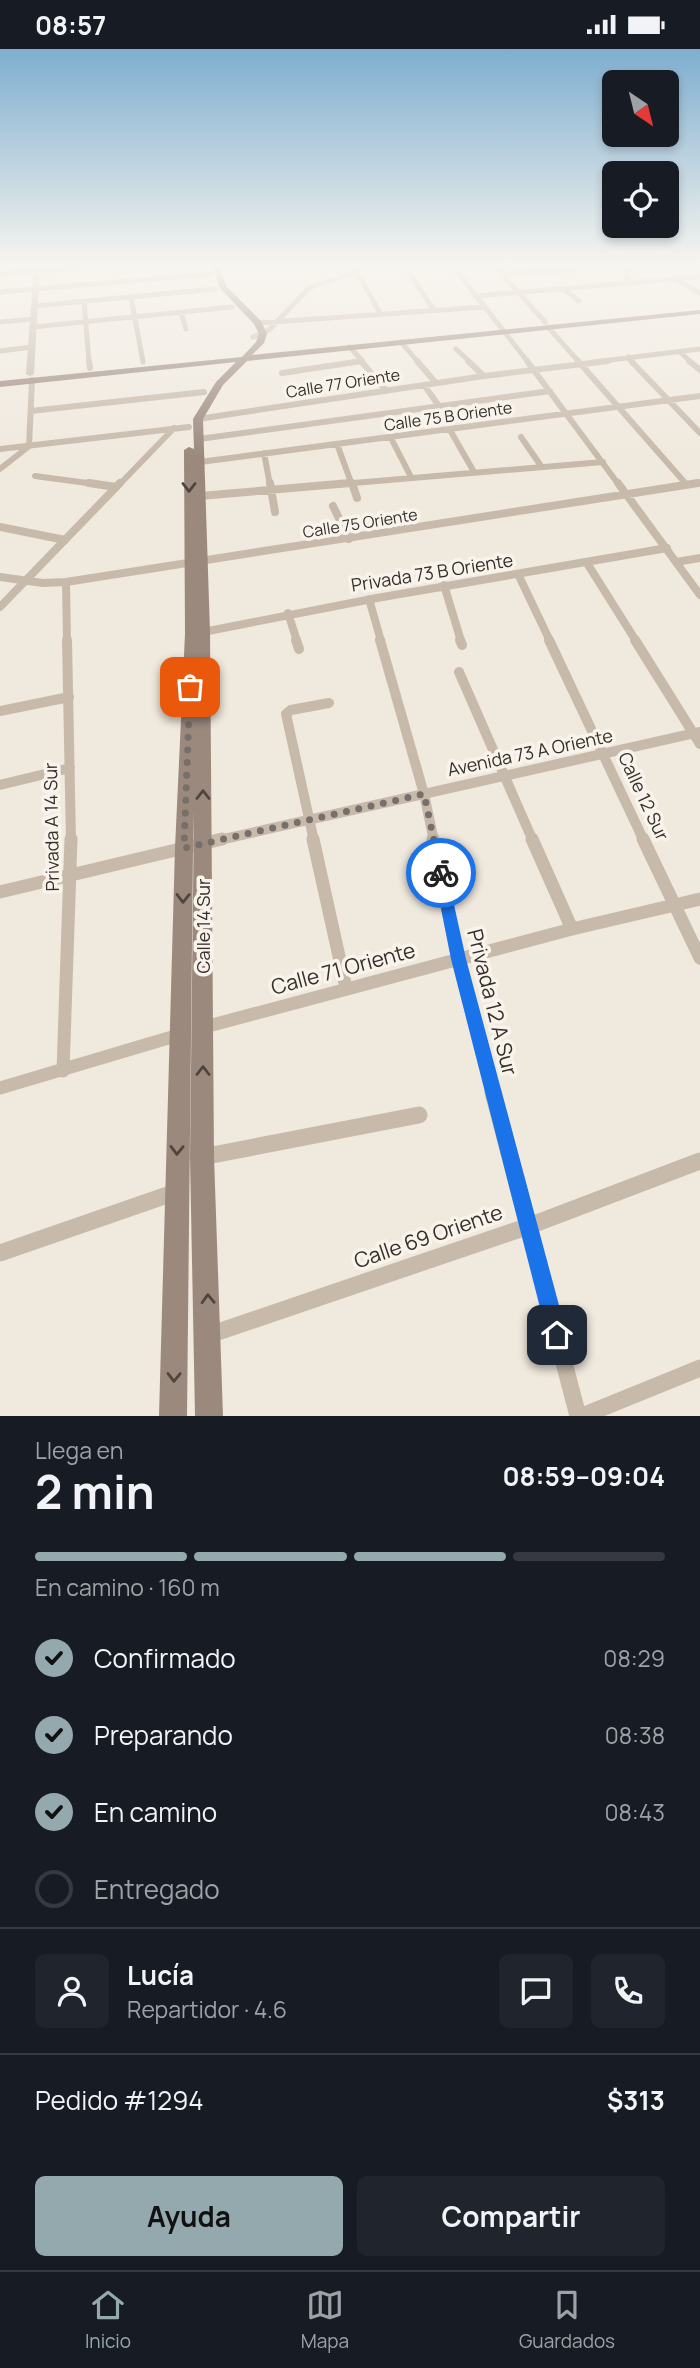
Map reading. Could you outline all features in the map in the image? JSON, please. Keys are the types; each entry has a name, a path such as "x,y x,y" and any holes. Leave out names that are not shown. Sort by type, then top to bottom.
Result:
{"main road":[{"path":"252,329 258,338 273,349"},
{"path":"258,329 258,338"},
{"path":"0,384 90,368 350,347 500,329"},
{"path":"0,377 31,377 242,356 273,349 500,329"},
{"name":"Calle 14 Sur","path":"173,1416 180,1035 193,846 203,632 195,563 193,423 219,384 258,338"},
{"name":"Calle 14 Sur","path":"209,1416 209,1335 202,1157 203,1028 193,846 192,633 200,462 199,439 189,418 204,392 242,356"}],"street":[{"path":"0,469 29,446 33,329"},
{"path":"86,329 90,368"},
{"path":"136,329 143,363"},
{"path":"258,338 268,329"},
{"path":"500,329 534,369 700,595"},
{"path":"550,329 687,485"},
{"path":"401,342 436,383"},
{"path":"0,351 32,347"},
{"path":"350,347 386,391"},
{"path":"456,349 484,376"},
{"name":"Calle 77 Oriente","path":"0,449 174,428 321,401 484,376 700,349"},
{"path":"680,352 700,370"},
{"path":"628,358 700,433"},
{"path":"282,373 362,361"},
{"path":"424,385 439,406"},
{"path":"199,439 550,391"},
{"path":"31,411 204,392"},
{"name":"Calle 75 B Oriente","path":"200,462 700,396"},
{"path":"321,401 328,421"},
{"path":"0,607 174,428"},
{"path":"450,430 474,472"},
{"path":"391,437 411,477"},
{"path":"521,437 541,466"},
{"path":"337,444 357,498"},
{"path":"264,453 275,512"},
{"path":"200,496 603,462"},
{"path":"35,476 116,487"},
{"name":"Calle 75 Oriente","path":"0,577 24,582 66,582 700,483"},
{"path":"333,506 349,539"},
{"path":"0,527 65,540"},
{"name":"Privada 73 B Oriente","path":"203,632 288,613 667,548"},
{"path":"676,562 700,558"},
{"path":"587,563 698,737"},
{"name":"Calle 12 Sur","path":"517,574 700,958"},
{"name":"Privada A 14 Sur","path":"63,1070 72,875 66,582"},
{"path":"444,585 462,645"},
{"name":"Privada 12 A Sur","path":"369,599 424,794 458,959 580,1416"},
{"path":"288,613 299,649"},
{"path":"459,672 572,929"},
{"path":"0,711 69,697"},
{"path":"329,703 291,710 286,715 346,988"},
{"name":"Avenida 73 A Oriente","path":"0,892 309,818 605,754 698,737"},
{"path":"0,785 70,768"},
{"name":"Calle 71 Oriente","path":"0,1088 346,988 572,929 700,899"},
{"path":"202,1157 419,1115"},
{"name":"Calle 69 Oriente","path":"209,1335 529,1226 700,1161"},
{"path":"0,1253 176,1192"},
{"path":"580,1416 700,1368"}],"way so far":[{"path":"190,687 184,848 424,794 441,873"}],"route":[{"path":"441,873 458,959 557,1335"}]}
